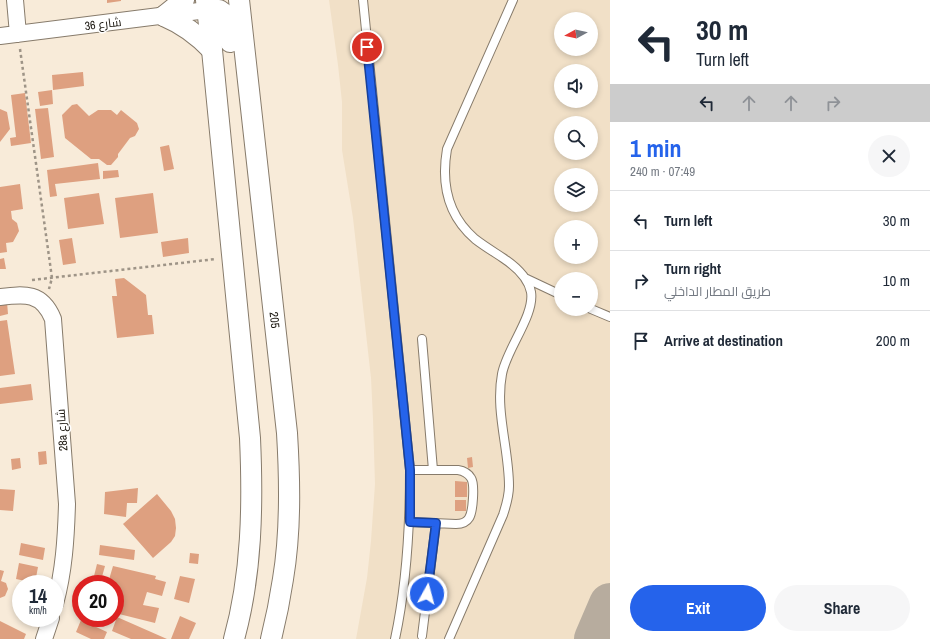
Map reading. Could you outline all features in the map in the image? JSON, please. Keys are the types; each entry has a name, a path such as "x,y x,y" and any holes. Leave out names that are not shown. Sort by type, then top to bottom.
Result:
{"street":[{"path":"15,0 23,34"},
{"path":"23,34 24,0"},
{"path":"184,0 164,16 178,22 190,30 202,39 212,50"},
{"name":"205","path":"239,0 287,433 289,467 290,506 288,543 284,579 271,639"},
{"path":"234,639 244,593 248,564 252,502 250,438 212,50 206,5 219,10 226,15 240,122 248,148 258,168"},
{"name":"شارع 36","path":"0,36 164,16 206,5"},
{"path":"0,297 25,294 36,298 44,304"},
{"name":"28a شارع","path":"44,304 49,310 53,319 54,327 67,504 66,533 61,575"},
{"path":"44,639 48,627"}],"lane":[{"path":"363,0 410,470 410,522 407,566 400,617 395,639"},
{"path":"449,639 503,515 507,501 509,487 500,388 506,360 525,320 530,305 531,293 525,278 514,266 475,239 454,214 444,182 444,165 447,149 513,0"},
{"path":"525,278 554,292"},
{"path":"598,312 610,317"},
{"path":"422,340 433,470"},
{"path":"410,470 464,471 472,478 473,483 472,511 467,521 462,524 410,522"},
{"path":"422,636 436,523"}],"path":[{"path":"23,34 52,278 44,304"},
{"path":"30,280 232,257"}],"shaded area":[{"path":"329,0 610,0 610,639 356,639 367,578 375,484 371,378 353,218 342,150 342,102"}],"building":[{"path":"107,0 121,0 121,1 107,3"},
{"path":"83,72 84,86 53,90 52,75"},
{"path":"52,90 53,104 40,106 38,92"},
{"path":"25,93 31,143 11,146 10,138 16,137 11,95"},
{"path":"77,104 89,116 98,110 111,110 117,115 121,110 137,123 139,129 135,136 130,138 111,165 107,165 99,159 91,159 65,138 62,115 72,105"},
{"path":"48,108 54,157 41,159 35,109"},
{"path":"0,109 7,112 10,129 0,142"},
{"path":"169,145 174,169 164,171 160,147"},
{"path":"98,163 100,179 55,184 57,196 50,197 47,170"},
{"path":"118,170 119,177 103,179 103,171"},
{"path":"20,184 23,209 11,211 12,219 17,223 19,231 13,242 6,243 7,252 0,253 0,187"},
{"path":"99,193 104,224 68,229 64,198"},
{"path":"153,193 158,233 120,238 115,198"},
{"path":"72,238 76,263 63,265 59,240"},
{"path":"188,238 189,253 163,257 161,242"},
{"path":"4,258 6,269 0,269 0,259"},
{"path":"124,278 146,295 148,315 152,315 154,334 117,338 112,296 117,296 115,279"},
{"path":"7,302 8,314 0,316 0,303"},
{"path":"7,320 15,374 0,376 0,321"},
{"path":"31,384 33,400 0,404 0,388"},
{"path":"46,451 47,464 39,465 38,452"},
{"path":"472,457 473,467 468,468 467,458"},
{"path":"20,458 21,468 12,470 11,459"},
{"path":"455,481 467,482 467,497 455,497"},
{"path":"138,488 137,503 127,503 126,517 104,514 105,492"},
{"path":"0,489 15,490 13,511 0,510"},
{"path":"157,494 171,511 175,519 176,528 175,536 171,542 153,558 123,524"},
{"path":"455,500 466,500 466,511 455,511"},
{"path":"21,543 45,548 43,560 19,555"},
{"path":"100,545 135,550 134,560 99,555"},
{"path":"190,553 199,554 198,564 189,563"},
{"path":"19,563 38,567 36,575 17,575"},
{"path":"97,564 105,566 102,575 94,575"},
{"path":"113,566 156,576 155,579 166,582 162,596 147,592 143,605 159,608 155,623 124,615 124,575 110,575"},
{"path":"0,570 4,571 1,581 6,583 8,589 5,596 0,598"},
{"path":"180,576 195,579 189,603 174,599"},
{"path":"180,616 196,623 189,639 171,639"},
{"path":"124,620 167,639 131,639 112,631 113,627 124,627"},
{"path":"0,621 26,634 24,639 0,639"},
{"path":"78,627 96,627 107,632 104,639 91,639 76,632"}],"taxiway":[{"path":"595,639 610,604"}],"route":[{"path":"367,47 410,470 410,522 436,523 427,594"}]}
